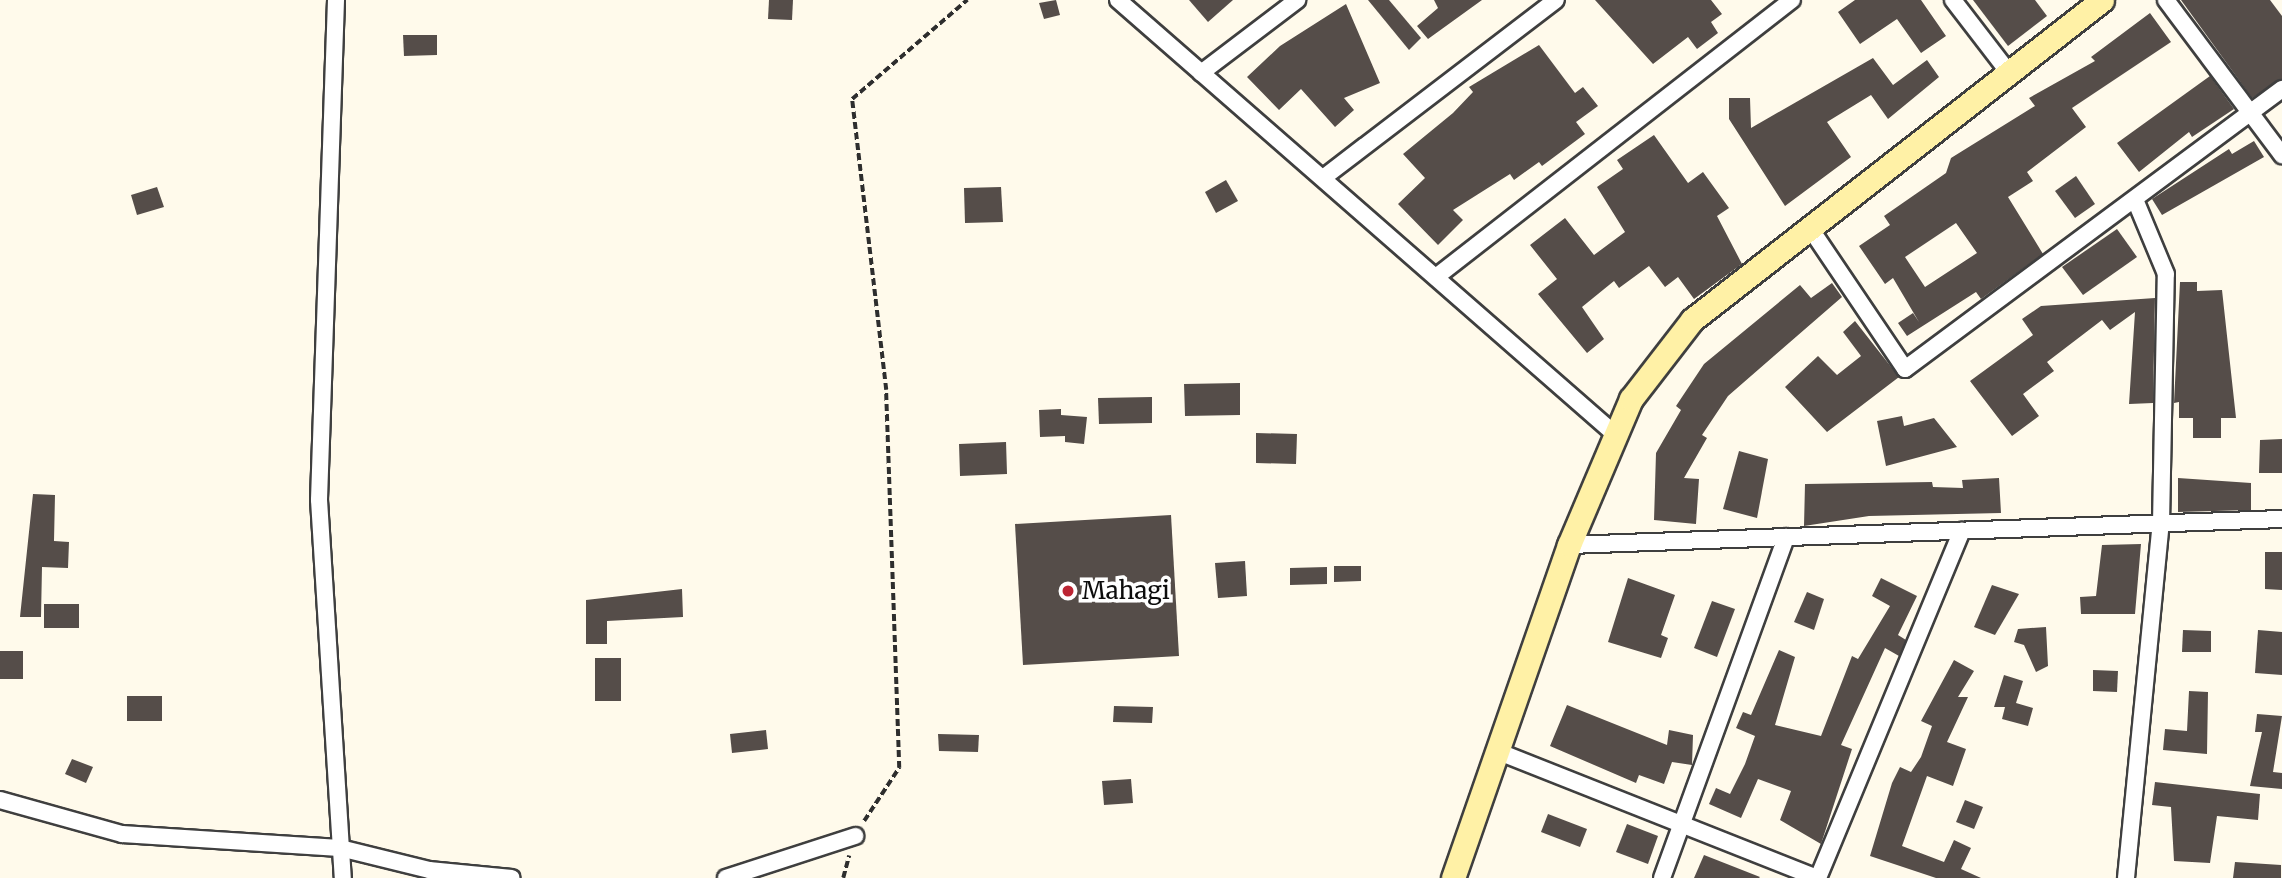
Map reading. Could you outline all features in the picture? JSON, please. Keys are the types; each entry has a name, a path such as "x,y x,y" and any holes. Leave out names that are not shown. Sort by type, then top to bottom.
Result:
{"main road":[{"path":"1453,878 1569,545 1631,399 1692,320 2102,0"}],"street":[{"path":"336,0 319,500 343,878"},
{"path":"1118,0 1616,435"},
{"path":"1201,73 1297,0"},
{"path":"1323,178 1556,0"},
{"path":"1436,277 1791,0"},
{"path":"1953,0 2010,74"},
{"path":"2166,0 2282,155"},
{"path":"1810,228 1905,369 2136,202 2282,89"},
{"path":"2126,878 2161,524 2166,274 2136,202"},
{"path":"1569,545 2282,519"},
{"path":"1499,752 1817,878 1962,531"},
{"path":"1662,878 1786,537"},
{"path":"0,800 122,834 340,848 429,870 512,878"},
{"path":"726,878 855,836"}],"path":[{"path":"843,878 855,836 899,768 886,390 852,99 967,0"}],"building":[{"path":"769,0 793,0 792,20 768,19"},
{"path":"1056,0 1060,15 1044,19 1039,3"},
{"path":"1189,0 1233,0 1208,22"},
{"path":"1368,0 1389,0 1421,38 1409,50"},
{"path":"1434,0 1482,0 1428,39 1417,26 1438,8"},
{"path":"1595,0 1711,0 1722,14 1711,22 1718,33 1697,49 1688,37 1653,64"},
{"path":"1855,0 1921,0 1946,36 1921,53 1897,19 1860,44 1838,12"},
{"path":"1973,0 2035,0 2047,16 2008,46"},
{"path":"2181,0 2270,0 2282,16 2282,79 2252,98"},
{"path":"1346,4 1380,83 1344,98 1354,110 1335,127 1301,89 1279,110 1247,77 1280,46"},
{"path":"2150,13 2171,42 2072,108 2086,127 2027,172 2033,181 2008,197 2043,254 1981,299 1976,292 1907,336 1898,323 1913,313 1919,322 1893,278 1885,284 1859,246 1890,225 1884,216 1946,173 1951,158 2035,106 2029,98 2095,61 2091,57","holes":["1956,223 1977,253 1925,287 1905,257"]},
{"path":"403,35 437,35 437,55 404,56"},
{"path":"1539,45 1575,93 1583,87 1598,106 1576,122 1585,134 1542,166 1539,162 1514,180 1510,174 1453,210 1463,220 1438,245 1398,204 1425,178 1403,154 1453,113 1473,92 1469,87"},
{"path":"1873,58 1893,85 1927,60 1939,77 1888,119 1871,95 1827,122 1851,157 1785,206 1729,119 1729,98 1750,98 1751,128"},
{"path":"2210,76 2234,109 2192,137 2189,132 2139,172 2117,143"},
{"path":"1654,135 1688,183 1703,172 1729,208 1717,216 1742,264 1694,299 1678,277 1665,287 1649,266 1619,288 1614,281 1582,307 1604,339 1587,353 1538,294 1557,279 1530,245 1565,218 1594,255 1625,232 1597,187 1623,169 1617,160"},
{"path":"2254,141 2264,157 2162,215 2152,199 2229,149 2232,154"},
{"path":"2076,176 2095,204 2075,218 2055,191"},
{"path":"1226,180 1238,201 1216,213 1205,192"},
{"path":"157,187 164,207 137,215 131,195"},
{"path":"1001,187 1003,222 965,223 964,188"},
{"path":"2117,229 2137,257 2083,295 2062,267"},
{"path":"2180,282 2197,282 2197,291 2222,290 2236,418 2221,418 2221,438 2193,438 2193,418 2179,418 2179,402 2174,403"},
{"path":"1832,283 1842,297 1728,396 1702,435 1707,438 1684,478 1699,479 1696,524 1654,520 1656,453 1681,410 1676,406 1704,364 1800,285 1811,298"},
{"path":"2155,298 2153,403 2129,404 2135,312 2110,330 2102,320 2047,362 2054,371 2023,394 2039,416 2012,436 1970,381 2033,335 2022,319 2041,306"},
{"path":"1855,321 1899,377 1827,432 1785,387 1818,356 1837,375 1861,356 1843,332"},
{"path":"1240,383 1240,415 1185,416 1184,384"},
{"path":"1152,397 1152,423 1099,424 1098,398"},
{"path":"1061,409 1061,415 1087,417 1084,444 1065,442 1065,436 1040,437 1039,410"},
{"path":"1902,416 1904,426 1934,418 1957,447 1886,466 1877,421"},
{"path":"1256,433 1297,434 1296,464 1256,463"},
{"path":"2282,439 2282,473 2259,473 2260,440"},
{"path":"1006,442 1007,474 960,476 959,444"},
{"path":"1739,451 1768,459 1757,518 1723,509"},
{"path":"1999,478 2001,513 1869,516 1804,526 1805,484 1932,482 1933,487 1963,488 1962,480"},
{"path":"2178,478 2251,483 2251,510 2178,512"},
{"path":"33,494 55,495 54,541 69,542 68,568 42,567 41,617 20,617"},
{"path":"1171,515 1179,656 1023,665 1015,524"},
{"path":"2141,544 2135,614 2081,614 2080,597 2096,596 2102,545"},
{"path":"2265,552 2282,552 2282,590 2265,589"},
{"path":"1245,561 1247,596 1218,598 1215,563"},
{"path":"1334,566 1361,566 1361,581 1334,582"},
{"path":"1327,567 1327,584 1290,585 1290,568"},
{"path":"1628,578 1675,595 1661,635 1668,638 1661,658 1608,642"},
{"path":"1881,578 1917,596 1898,635 1906,640 1899,656 1885,648 1841,745 1852,749 1821,844 1780,820 1791,791 1758,779 1741,818 1709,804 1716,788 1730,794 1745,764 1755,736 1736,728 1743,712 1751,715 1779,650 1795,657 1775,725 1821,736 1852,656 1858,659 1890,606 1872,596"},
{"path":"1992,585 2019,594 1995,635 1974,627"},
{"path":"682,589 683,617 607,621 607,644 586,644 586,600"},
{"path":"1807,592 1824,599 1814,630 1794,622"},
{"path":"1712,601 1735,609 1717,657 1694,648"},
{"path":"44,604 79,604 79,628 44,628"},
{"path":"2046,627 2048,666 2036,672 2024,645 2014,642 2018,629"},
{"path":"2183,630 2211,631 2211,652 2182,652"},
{"path":"2258,630 2282,632 2282,675 2255,673"},
{"path":"0,651 23,651 23,679 0,679"},
{"path":"595,658 621,658 621,701 595,701"},
{"path":"1954,660 1974,671 1958,697 1968,697 1947,742 1966,749 1953,786 1927,776 1902,846 1944,862 1954,840 1971,848 1961,869 1981,878 1936,878 1870,856 1892,783 1900,767 1911,772 1921,757 1932,726 1921,721"},
{"path":"2093,670 2118,671 2117,692 2093,691"},
{"path":"2004,675 2023,681 2016,703 2033,708 2028,726 2002,719 2005,707 1994,707"},
{"path":"2189,691 2208,692 2207,754 2163,750 2165,729 2187,731"},
{"path":"127,696 162,696 162,721 127,721"},
{"path":"1567,705 1667,745 1669,730 1693,735 1692,765 1672,762 1664,784 1639,775 1636,783 1550,746"},
{"path":"1114,706 1153,707 1152,723 1113,722"},
{"path":"2257,714 2282,716 2273,772 2282,773 2282,789 2250,786 2262,732 2255,732"},
{"path":"766,730 768,749 732,753 730,734"},
{"path":"938,734 979,735 978,752 939,751"},
{"path":"72,759 93,767 86,783 65,774"},
{"path":"1131,779 1133,803 1104,805 1102,781"},
{"path":"2155,782 2260,794 2258,820 2217,816 2210,863 2174,861 2171,807 2152,805"},
{"path":"1965,800 1983,807 1974,829 1956,822"},
{"path":"1548,814 1587,829 1580,847 1541,832"},
{"path":"1627,824 1658,836 1648,864 1616,852"},
{"path":"1704,855 1760,877 1694,878"},
{"path":"2235,862 2281,865 2281,878 2233,878"}],"place":[{"name":"Mahagi","path":"1068,591"}]}
